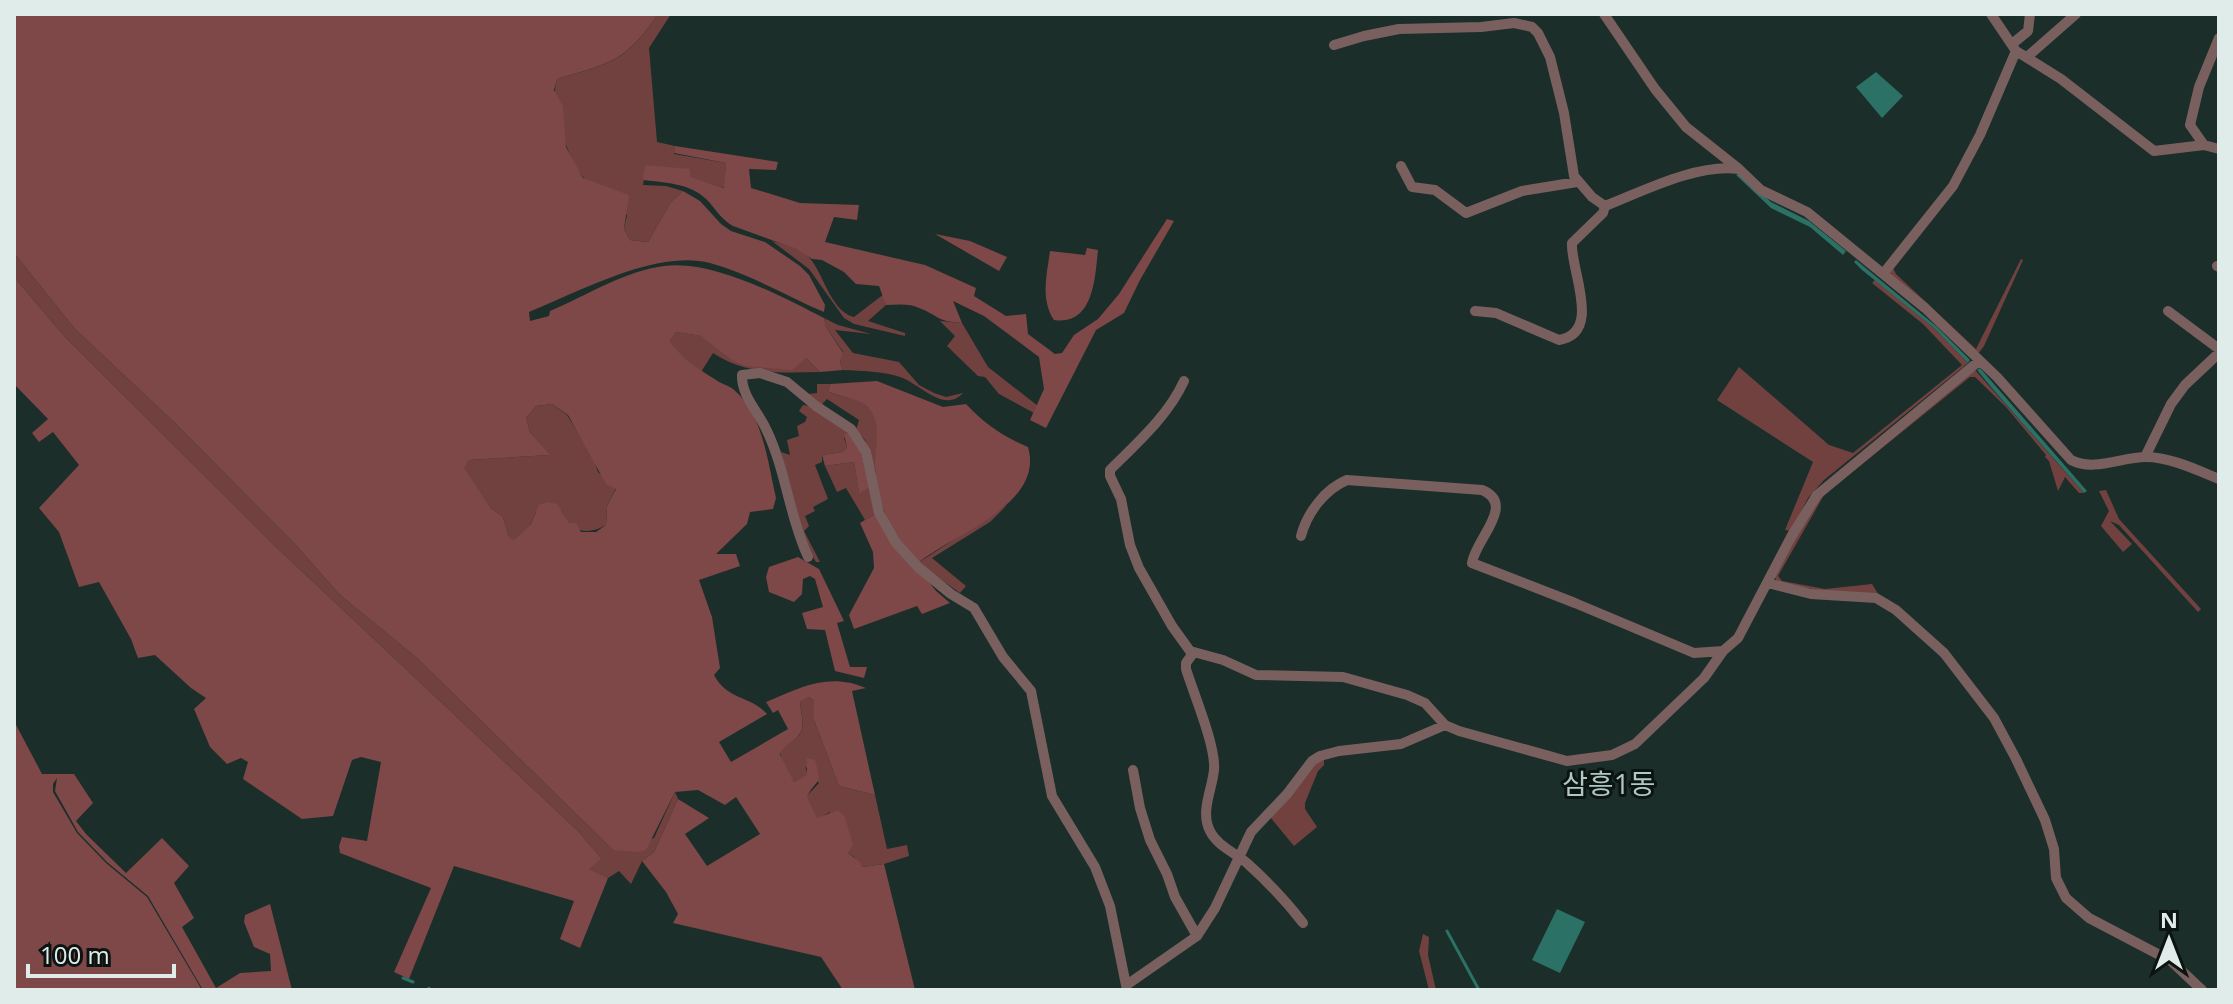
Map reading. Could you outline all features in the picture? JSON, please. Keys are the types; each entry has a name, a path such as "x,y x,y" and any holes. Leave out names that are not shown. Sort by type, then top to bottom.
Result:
{"street":[{"path":"1604,14 1655,89 1686,127 1761,190 1807,212 1940,321 2004,385 2071,460 2078,464 2095,465 2145,457 2159,458 2219,479"},
{"path":"1991,14 2014,47 2154,151 2204,145 2219,149"},
{"path":"1883,274 1960,174 2014,47 2028,31 2030,14"},
{"path":"2027,57 2076,14"},
{"path":"1334,45 1399,29 1514,23 1532,27 1550,57 1564,113 1572,169 1577,182 1600,204 1605,206 1694,174 1739,169"},
{"path":"2204,145 2190,125 2199,87 2219,38"},
{"path":"1401,166 1412,187 1435,190 1466,213 1522,191 1577,182"},
{"path":"1475,311 1496,313 1559,340 1572,335 1584,310 1572,243 1603,213 1605,206"},
{"path":"2145,457 2171,404 2219,351 2168,311"},
{"path":"1184,381 1178,395 1139,443 1110,470 1110,476 1121,499 1130,545 1139,568 1178,636 1194,652 1267,677 1343,677 1393,691 1425,703 1445,725 1567,761 1612,755 1635,744 1657,725 1738,638 1791,537 1817,495 1979,361"},
{"path":"808,557 797,534 767,431 745,392 741,379 746,372 787,382 851,429 866,452 879,513 896,543 919,568 974,608 1003,657 1031,691 1052,796 1095,867 1115,922 1128,987 1197,936 1241,857 1251,832 1316,758 1354,748 1401,744 1445,725"},
{"path":"1301,536 1309,513 1339,483 1347,480 1482,490 1496,499 1497,511 1472,563 1694,653 1723,651"},
{"path":"1768,583 1811,594 1876,598 1896,610 1944,653 1994,718 2016,759 2047,828 2054,849 2056,878 2066,898 2089,918 2171,961 2202,990"},
{"path":"1194,652 1186,663 1186,669 1214,754 1208,796 1208,825 1218,841 1271,885 1303,923"},
{"path":"1133,770 1150,840 1175,897 1197,936"}],"shaded area":[{"path":"14,14 658,14 626,51 604,64 557,79 554,90 563,106 566,147 583,178 629,195 624,229 630,240 648,242 671,202 683,191 700,201 731,231 765,242 800,266 809,275 825,305 824,312 739,273 689,260 642,267 594,284 529,312 530,321 549,316 550,311 634,273 683,265 746,281 824,318 826,327 843,353 840,362 843,370 820,372 806,358 792,370 746,366 731,360 701,336 676,332 670,341 692,364 743,399 763,439 776,498 773,509 750,512 747,524 716,554 736,554 740,566 699,580 712,617 720,668 714,675 732,694 767,714 719,742 731,762 788,729 778,710 773,713 766,702 827,681 853,683 866,688 852,691 875,795 839,786 814,720 814,701 809,697 800,701 803,722 800,733 780,755 794,782 807,775 807,758 815,760 819,778 807,797 817,818 838,810 845,817 853,845 848,853 862,867 884,864 915,990 843,990 821,957 673,923 678,914 666,892 642,861 654,852 678,799 709,818 685,834 707,866 760,834 736,797 725,805 698,790 675,792 646,850 613,850 417,658 340,595 296,545 176,424 75,329 14,253","holes":["552,404 568,415 606,484 616,489 607,506 606,525 596,532 581,532 576,523 569,523 557,504 548,502 539,505 531,524 514,540 509,537 503,517 491,508 464,468 469,460 550,455 530,432 526,418 536,406"]},
{"path":"658,14 671,14 649,48 657,142 675,146 674,154 726,163 725,188 646,165 643,185 666,186 683,191 671,202 648,242 630,240 624,229 627,215 593,188 578,169 561,130 555,89 557,79 604,64 626,51"},
{"path":"1876,72 1903,96 1882,118 1856,87"},
{"path":"675,146 778,162 776,170 749,169 751,188 800,203 859,205 857,220 834,217 825,242 925,265 976,288 974,296 1006,316 1026,314 1028,334 1055,354 1062,353 1074,335 1098,319 1119,294 1167,219 1174,221 1124,313 1096,330 1046,428 1030,420 1044,389 1039,357 984,316 953,301 962,323 942,319 911,305 886,305 879,286 856,284 844,272 822,260 812,259 796,249 733,226 696,191 679,185 643,180 645,165 690,169 690,177 724,188 726,163 674,153"},
{"path":"1739,174 1771,202 1809,221 1846,251 1843,255 1810,227 1771,208 1736,175"},
{"path":"935,234 970,241 1007,257 999,271"},
{"path":"772,241 809,257 834,301 846,314 854,317 884,294 886,305 868,321 905,333 905,336 854,324 844,318 809,269"},
{"path":"1087,248 1098,250 1093,286 1085,308 1067,320 1054,320 1046,295 1050,251 1085,255"},
{"path":"14,253 75,329 176,424 296,545 340,595 417,658 613,850 654,838 675,792 678,799 654,852 642,861 631,884 619,871 608,878 588,869 602,859 578,831 274,545 65,337 14,277"},
{"path":"2021,259 1984,346 1977,355 1889,274 1892,266 1896,274 1976,349"},
{"path":"1856,260 1936,326 1970,360 1968,363 1934,328 1862,270 1854,262"},
{"path":"14,277 65,337 274,545 578,831 602,859 589,869 608,878 580,948 560,939 574,901 454,866 409,979 394,972 431,888 340,853 339,846 342,837 367,841 381,762 361,757 352,760 333,816 302,819 243,779 248,762 241,758 227,764 210,747 194,709 206,698 155,655 138,658 131,639 99,582 79,587 59,532 39,508 79,465 53,432 39,442 32,433 48,419 14,384"},
{"path":"1875,280 1934,328 1968,363 1824,480 1808,498 1791,531 1785,530 1813,462 1717,400 1739,367 1829,445 1853,453 1962,365 1923,324 1872,283"},
{"path":"824,318 871,334 835,330 853,353 899,362 919,385 934,393 946,397 963,393 956,399 940,399 900,377 879,372 843,370 840,362 843,352 826,327"},
{"path":"940,321 962,323 988,367 1038,406 1034,413 999,394 985,377 978,376 947,346 955,336"},
{"path":"676,332 702,336 731,360 806,358 820,372 751,369 713,353 701,372 681,358 670,341"},
{"path":"1980,368 2087,491 2084,493 2003,401 1977,370"},
{"path":"1975,370 2084,493 2079,493 2065,477 2058,491 2046,455 2006,407 1975,377 1970,377 1824,495 1778,576 1782,581 1825,589 1872,584 1882,600 1787,585 1776,580 1816,498"},
{"path":"877,381 943,407 966,404 994,429 1028,447 1030,467 1023,486 1010,502 918,563 893,531 879,495 875,468 877,429 873,413 860,402 828,391 830,384"},
{"path":"817,384 830,384 828,391 860,401 871,408 877,424 875,470 865,440 856,430 859,420 827,399 821,405 808,394 817,393"},
{"path":"552,404 567,415 593,457 598,472 616,488 607,506 606,525 593,530 580,530 569,524 562,511 536,512 531,524 514,541 509,537 503,517 491,508 463,468 469,460 549,455 530,432 526,418 536,406"},
{"path":"803,405 810,406 851,433 844,438 847,447 843,452 822,455 822,462 815,465 828,499 813,507 815,511 805,516 809,526 804,531 820,562 816,562 802,538 781,452 790,455 787,440 799,436 797,426 807,417 799,411"},
{"path":"851,433 860,447 869,488 859,493 854,462 825,466 822,455 843,452 847,447 844,434"},
{"path":"854,462 859,492 869,488 875,514 865,520 846,488 837,492 825,466"},
{"path":"2106,490 2119,519 2201,609 2198,612 2119,525 2110,521 2132,544 2123,552 2101,526 2109,511 2099,491"},
{"path":"1007,505 990,522 932,558 966,586 960,593 918,563"},
{"path":"875,514 936,591 950,603 922,614 917,606 854,629 849,615 874,568 873,552 860,523"},
{"path":"798,557 819,569 844,621 837,623 850,667 867,667 864,678 835,671 825,630 807,629 802,613 823,607 815,579 810,576 803,579 802,594 794,602 769,592 766,577 769,567"},
{"path":"809,697 814,701 814,720 839,786 875,795 887,849 907,845 909,856 862,867 848,853 830,812 817,819 806,797 819,783 805,766 808,775 794,782 786,770 781,760 781,750 802,731 800,700"},
{"path":"14,721 42,774 74,774 93,803 76,821 126,873 162,838 189,866 174,883 194,918 182,927 216,988 240,973 271,971 270,954 254,947 244,922 245,915 270,904 292,990 203,990 148,896 107,862 78,832 55,791 57,778 53,792 77,833 106,863 147,897 202,990 14,990"},
{"path":"1324,759 1305,803 1305,809 1317,827 1294,846 1270,817 1313,764"},
{"path":"1557,909 1585,922 1560,973 1532,960"},
{"path":"1423,934 1429,937 1428,955 1436,990 1429,990 1419,951"}],"waterway":[{"path":"1447,931 1479,990"},
{"path":"403,978 413,982"}],"district":[{"name":"삼흥1동","path":"1609,784"}]}
